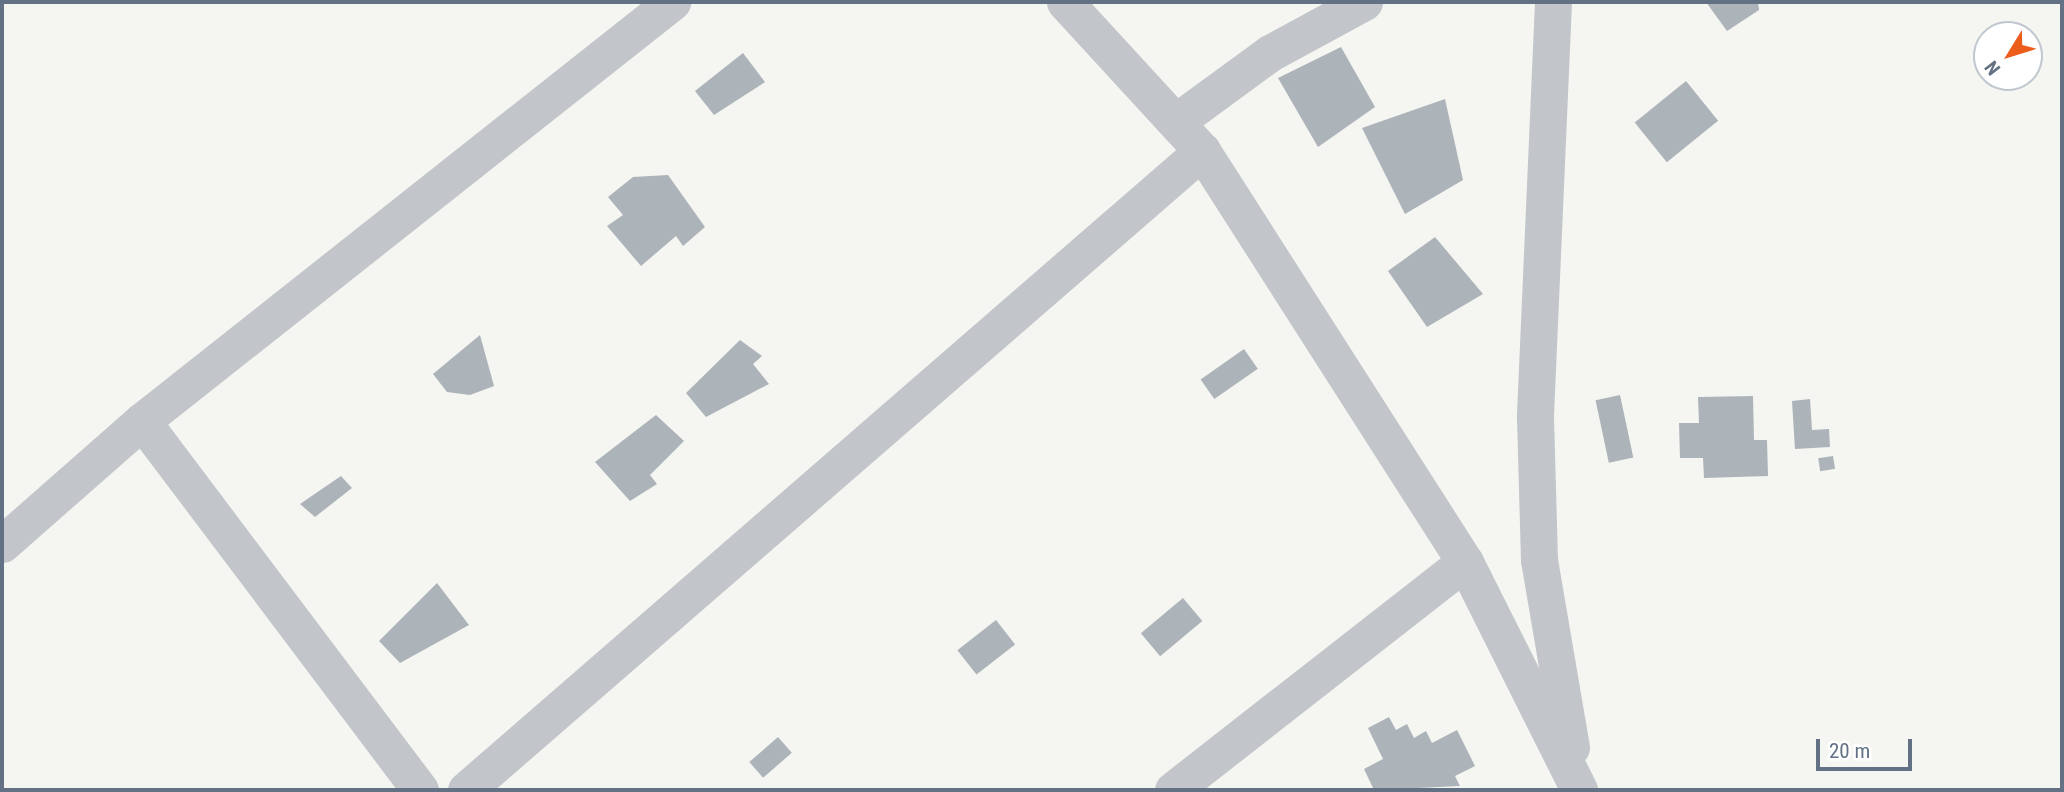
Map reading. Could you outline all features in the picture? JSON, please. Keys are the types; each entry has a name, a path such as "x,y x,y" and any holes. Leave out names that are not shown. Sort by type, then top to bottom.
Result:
{"street":[{"path":"2,544 142,421 671,2"},
{"path":"1065,2 1202,151 1465,562 1579,788"},
{"path":"1177,121 1270,53 1364,2"},
{"path":"1553,2 1535,416 1539,560 1579,788"},
{"path":"466,790 1202,151"},
{"path":"142,421 420,790"},
{"path":"1173,790 1465,562"}],"building":[{"path":"1706,2 1758,2 1759,10 1727,31"},
{"path":"1341,47 1375,107 1318,147 1278,78"},
{"path":"743,53 765,82 714,115 695,91"},
{"path":"1686,81 1718,121 1667,162 1635,123"},
{"path":"1445,99 1463,180 1405,214 1362,128"},
{"path":"668,175 705,227 683,246 676,236 641,266 607,226 623,215 608,197 633,177"},
{"path":"1435,237 1483,294 1427,327 1388,271"},
{"path":"480,335 494,386 470,395 447,392 433,374"},
{"path":"740,340 762,356 753,364 769,384 706,417 686,393"},
{"path":"1244,349 1258,369 1214,399 1201,379"},
{"path":"1620,395 1633,458 1609,463 1596,400"},
{"path":"1753,396 1754,440 1767,440 1768,476 1704,478 1703,458 1680,458 1679,423 1699,423 1698,397"},
{"path":"1810,399 1812,430 1829,429 1830,447 1795,449 1792,401"},
{"path":"656,415 684,441 650,475 657,484 630,501 595,462"},
{"path":"1833,456 1835,469 1820,471 1818,458"},
{"path":"341,476 352,488 315,517 300,504"},
{"path":"437,583 469,625 400,663 379,641"},
{"path":"1183,598 1202,621 1160,656 1141,633"},
{"path":"996,620 1015,644 976,675 957,650"},
{"path":"1389,717 1396,730 1407,724 1414,738 1426,731 1432,743 1457,730 1475,766 1455,776 1460,786 1374,790 1364,769 1383,759 1368,728"},
{"path":"778,737 792,753 763,778 749,762"}]}
